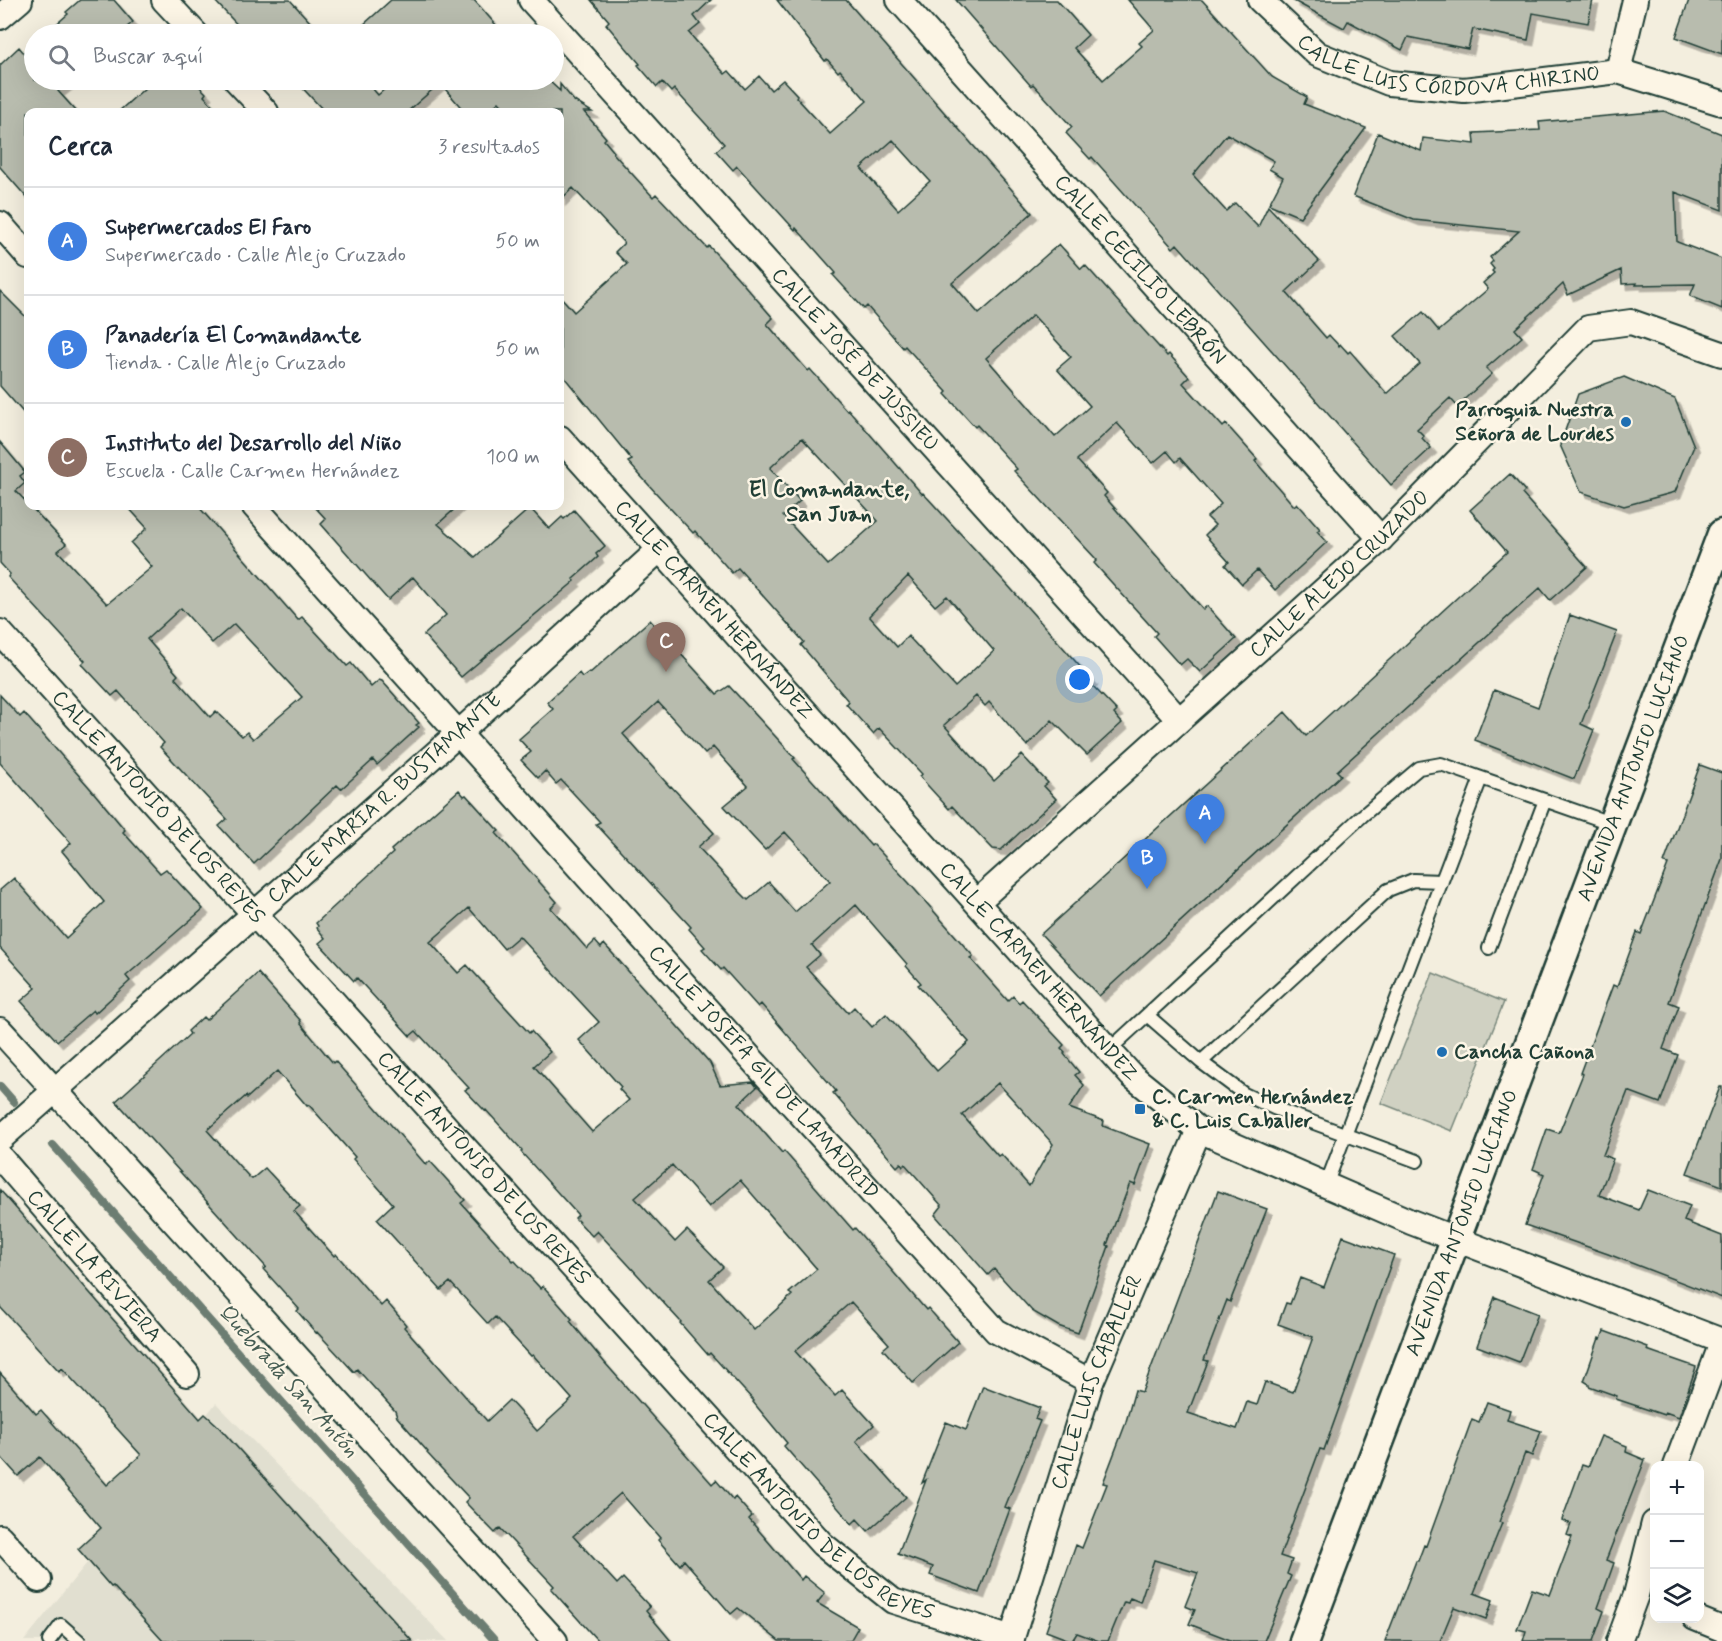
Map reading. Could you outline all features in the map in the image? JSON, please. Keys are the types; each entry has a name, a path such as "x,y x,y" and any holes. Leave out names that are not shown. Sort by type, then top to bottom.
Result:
{"street":[{"path":"0,18 20,0"},
{"path":"165,0 187,24"},
{"name":"CALLE JOSÉ DE JUSSIEU","path":"531,0 553,24"},
{"name":"CALLE CECILIO LEBRÓN","path":"899,0 1381,539"},
{"name":"CALLE LUIS CÓRDOVA CHIRINO","path":"1260,0 1317,54 1389,83 1464,90 1618,71 1722,103"},
{"path":"1618,71 1635,0"},
{"name":"CALLE JOSÉ DE JUSSIEU","path":"564,37 1179,720"},
{"path":"245,90 262,108"},
{"path":"0,225 24,252"},
{"name":"CALLE ALEJO CRUZADO","path":"977,902 1381,539 1588,328 1631,322 1722,354"},
{"name":"CALLE CARMEN HERNÁNDEZ","path":"564,442 1131,1075 1199,1130 1411,1222 1722,1342"},
{"name":"CALLE JOSEFA GIL DE LAMADRID","path":"258,510 460,732 996,1331 1092,1382"},
{"name":"AVENIDA ANTONIO LUCIANO","path":"1304,1641 1722,534"},
{"name":"CALLE MARÍA R. BUSTAMANTE","path":"0,1139 56,1092 460,732 660,549"},
{"name":"CALLE ANTONIO DE LOS REYES","path":"0,632 822,1544 893,1601 1011,1639"},
{"path":"0,1030 555,1641"},
{"name":"CALLE LUIS CABALLER","path":"1011,1639 1092,1382 1199,1130"},
{"name":"CALLE LA RIVIERA","path":"0,1157 187,1374"},
{"path":"1678,1461 1722,1342"},
{"path":"0,1538 39,1580"},
{"path":"1619,1641 1645,1599 1650,1557"},
{"path":"1704,1622 1722,1629"}],"lane":[{"path":"1109,1050 1362,816 1419,768 1441,764 1613,824"},
{"path":"1326,1185 1481,778"},
{"path":"1489,948 1545,800"},
{"path":"1202,1062 1388,890 1413,880 1443,881"},
{"path":"1147,1015 1244,1094 1345,1136 1417,1161"},
{"path":"49,1641 62,1625 79,1641"}],"shaded area":[{"name":"Cancha Cañona","path":"1433,973 1504,1002 1452,1131 1381,1103"},
{"path":"216,1403 448,1641 24,1641"}],"building":[{"path":"80,0 114,0 133,22 131,24 56,24 68,14 66,12"},
{"path":"214,0 290,0 312,24 237,24"},
{"path":"391,0 474,0 495,24 364,24"},
{"path":"591,0 711,0 694,16 700,24 689,33 725,74 729,71 745,89 759,76 771,90 783,80 830,134 867,101 840,70 838,72 827,59 825,61 777,0 846,0 1032,213 952,283 979,314 1059,244 1081,269 1085,265 1167,356 1169,354 1189,377 1183,383 1223,427 1226,424 1294,506 1297,503 1320,529 1317,531 1327,542 1275,590 1257,570 1242,584 1225,565 1229,562 1205,535 1215,525 1207,517 1221,504 1180,458 1176,462 1167,451 1153,463 1117,423 1077,460 1107,493 1104,496 1203,609 1207,606 1236,639 1200,672 1187,659 1180,665 1154,636 1157,633 1094,563 1097,560 1014,471 1017,469 977,425 975,427 945,394 947,392 905,346 903,348 867,306 864,309 833,275 836,273 796,228 795,230 737,166 733,170 716,151 724,144 674,89 671,92 662,82 657,87 606,24 609,21","holes":["893,140 930,181 898,210 861,168","1033,315 1071,357 1057,369 1090,406 1055,437 986,358"]},
{"path":"956,0 1057,0 1088,35 1074,48 1103,80 1142,46 1139,43 1154,30 1128,0 1202,0 1272,77 1307,97 1304,104 1366,128 1300,217 1269,204 1283,177 1269,169 1274,161 1227,134 1193,175 1226,211 1235,203 1258,227 1268,206 1319,261 1286,292 1326,338 1329,335 1348,353 1350,351 1387,394 1420,364 1395,336 1423,312 1439,331 1488,289 1483,283 1494,273 1490,264 1493,261 1490,257 1519,231 1414,220 1353,196 1378,133 1421,151 1423,138 1475,144 1474,133 1540,130 1539,122 1664,111 1722,134 1722,210 1675,192 1677,242 1722,259 1722,309 1690,296 1695,284 1622,284 1621,270 1568,295 1563,284 1515,329 1522,337 1486,368 1492,374 1457,406 1450,398 1417,429 1431,448 1391,485 1177,244 1173,248 1092,157 1090,159 1066,133 1072,127 1033,84 1031,86"},
{"path":"1292,0 1593,0 1588,23 1533,13 1528,40 1473,29 1468,49 1408,37 1402,50 1348,21 1344,28"},
{"path":"1689,0 1722,0 1722,54 1676,37"},
{"path":"19,47 24,53 24,90 59,90 73,108 24,108 24,194 0,167 0,65"},
{"path":"564,89 574,101 592,112 584,112 606,138 604,140 613,153 653,197 656,194 707,248 709,246 773,318 767,324 808,371 810,369 847,411 848,409 922,494 1003,580 1092,680 1089,682 1117,711 1114,714 1122,723 1087,755 1052,720 1027,746 989,702 985,706 976,696 944,725 994,781 1022,755 1048,783 1044,786 1056,799 1001,850 993,849 952,806 949,809 919,776 922,774 879,728 873,734 846,704 849,702 801,645 804,642 738,568 732,573 628,462 632,460 564,377 564,301 574,312 627,264 615,252 624,243 573,188 564,196 564,108 504,108 499,102 492,108 462,108 446,90 560,91","holes":["802,438 878,521 828,565 783,516 800,501 770,468","908,576 935,606 947,596 994,651 955,687 908,636 897,647 869,616"]},
{"path":"143,90 203,90 206,93 204,96 215,108 122,108"},
{"path":"304,90 374,90 378,95 384,90 432,90 412,108 321,108"},
{"path":"0,291 24,315 24,413 0,386"},
{"name":"Parroquia Nuestra Señora de Lourdes","path":"1624,377 1675,399 1694,446 1675,492 1624,506 1581,492 1560,445 1578,394"},
{"path":"0,442 24,471 20,476 24,484 16,491 24,499 24,510 34,510 66,544 58,551 107,604 152,567 131,543 147,528 131,510 202,510 298,620 302,617 347,666 351,663 371,687 379,680 382,681 419,723 416,725 419,727 377,765 373,760 341,789 337,785 254,864 219,826 227,819 160,747 164,743 118,691 112,696 82,664 85,661 8,577 10,574 0,563","holes":["181,608 212,643 234,624 302,697 253,739 247,732 242,736 216,711 210,717 175,678 178,675 147,639"]},
{"path":"1510,474 1525,491 1522,494 1587,567 1550,600 1540,588 1337,771 1341,775 1099,996 1041,934 1285,712 1306,736 1507,552 1470,510"},
{"path":"318,510 454,510 438,524 475,557 528,510 532,510 549,529 574,510 605,546 596,554 598,557 573,579 575,581 461,677 424,635 446,615 413,577 388,600 321,524 326,519"},
{"path":"1570,615 1617,632 1581,724 1594,730 1574,779 1475,740 1494,690 1538,707"},
{"path":"650,620 717,694 729,686 871,846 873,844 909,883 973,956 970,958 1008,1001 1013,996 1019,1003 1022,1000 1064,1045 1061,1048 1064,1054 1079,1072 1075,1075 1084,1085 1069,1108 1104,1121 1103,1126 1150,1144 1135,1185 1130,1183 1078,1333 1058,1326 1032,1311 994,1269 988,1275 935,1215 942,1206 905,1164 903,1166 901,1163 897,1167 833,1093 836,1091 761,1004 758,1007 723,968 721,970 702,949 705,947 689,929 691,927 596,824 600,822 561,780 556,784 545,771 538,778 521,760 531,752 519,739 553,709 547,702 579,673 582,677 590,673","holes":["658,702 705,754 713,747 748,786 724,806 765,850 785,832 830,881 795,912 769,882 748,900 739,891 698,847 714,833 623,734","856,905 907,964 906,966 921,983 918,985 969,1042 937,1071 886,1014 872,1027 854,1007 848,1013 806,967 820,955 812,945","998,1083 1053,1144 1029,1186 1001,1154 998,1156 962,1115"]},
{"path":"0,695 20,717 24,713 160,873 166,869 203,909 126,976 130,981 95,1013 93,1010 57,1041 21,1001 36,988 0,948 0,890 14,878 66,938 104,902 62,851 71,843 0,763"},
{"path":"1700,765 1722,773 1722,859 1669,1002 1679,1006 1663,1049 1678,1055 1660,1103 1628,1091 1603,1155 1613,1159 1599,1195 1639,1210 1648,1190 1690,1206 1684,1221 1722,1236 1722,1298 1525,1225 1544,1174 1533,1169 1547,1129 1559,1133 1583,1074 1580,1073 1613,985 1617,987 1637,932 1641,934 1668,864 1664,863"},
{"path":"459,790 464,796 466,795 499,831 496,833 557,902 551,908 587,949 595,941 601,948 604,944 710,1063 720,1085 753,1082 757,1087 739,1104 782,1153 784,1151 853,1230 855,1228 926,1310 928,1308 958,1342 913,1383 883,1349 889,1344 851,1302 795,1351 835,1396 842,1390 874,1425 856,1441 906,1497 868,1531 857,1519 852,1524 784,1446 787,1443 754,1401 710,1353 708,1355 681,1322 597,1231 592,1236 575,1218 578,1215 486,1110 465,1090 469,1088 416,1031 410,1036 357,978 354,981 319,943 325,938 316,923 393,853 391,850","holes":["469,908 504,949 519,936 599,1022 579,1040 621,1087 619,1089 629,1100 592,1132 534,1066 550,1052 531,1031 529,1033 467,965 458,973 430,942","672,1165 709,1207 740,1180 817,1269 789,1293 792,1295 754,1330 709,1280 723,1267 687,1230 675,1242 635,1198"]},
{"path":"258,973 301,1021 300,1023 333,1063 335,1061 426,1165 430,1161 465,1200 461,1203 513,1261 541,1289 543,1286 572,1319 570,1321 605,1363 712,1484 716,1480 733,1500 735,1497 752,1516 749,1519 801,1580 804,1576 825,1593 817,1603 858,1627 850,1641 779,1641 738,1608 731,1614 684,1560 680,1565 621,1493 573,1536 617,1584 623,1578 650,1607 646,1611 671,1641 598,1641 551,1589 554,1586 500,1528 495,1533 465,1502 469,1498 427,1453 397,1417 395,1411 357,1369 354,1372 316,1333 297,1311 299,1309 263,1269 266,1267 116,1101 190,1034 188,1031 203,1017 206,1020","holes":["277,1071 307,1106 309,1105 355,1157 353,1159 393,1204 377,1219 441,1290 450,1282 488,1324 495,1317 572,1399 537,1431 509,1400 487,1421 404,1327 406,1325 386,1301 381,1306 336,1254 334,1256 294,1211 300,1206 265,1168 252,1179 250,1178 207,1130"]},
{"path":"1720,1087 1722,1087 1722,1186 1687,1173"},
{"path":"0,1190 200,1419 205,1414 216,1424 412,1641 163,1641 113,1586 111,1587 78,1549 101,1528 40,1457 18,1476 0,1456 0,1373 36,1414 41,1410 107,1485 141,1455 62,1368 59,1371 0,1307"},
{"path":"1218,1191 1267,1209 1230,1302 1227,1300 1204,1360 1208,1361 1188,1413 1237,1429 1247,1402 1257,1405 1265,1382 1293,1392 1313,1337 1278,1324 1286,1303 1290,1304 1300,1278 1324,1287 1343,1236 1394,1255 1324,1450 1320,1449 1280,1556 1292,1560 1287,1574 1291,1576 1264,1641 1233,1641 1189,1624 1195,1610 1185,1606 1198,1573 1154,1560 1140,1602 1130,1598 1128,1603 1124,1602 1108,1641 1099,1641 1077,1633 1072,1641 1046,1631 1076,1545 1082,1548 1107,1484 1103,1483 1125,1425 1135,1390 1142,1392"},
{"path":"1495,1297 1538,1314 1519,1362 1477,1346"},
{"path":"1604,1331 1648,1347 1647,1350 1696,1367 1679,1417 1665,1412 1664,1415 1616,1399 1617,1396 1589,1386 1584,1381 1599,1338 1601,1339"},
{"path":"983,1386 1040,1408 1035,1419 1040,1421 1005,1507 1010,1509 979,1593 930,1575 933,1567 898,1554 946,1422 966,1430"},
{"path":"1487,1402 1510,1410 1507,1420 1541,1431 1532,1456 1525,1453 1499,1522 1502,1523 1474,1593 1493,1600 1486,1619 1454,1607 1440,1641 1385,1641 1416,1561 1424,1545 1426,1546 1472,1419 1479,1422"},
{"path":"1601,1436 1627,1446 1626,1452 1645,1460 1606,1560 1614,1563 1598,1608 1604,1611 1593,1641 1523,1641 1526,1631 1517,1629 1532,1589 1550,1595 1572,1537 1567,1535 1571,1524 1562,1520 1582,1465 1588,1467"}],"waterway":[{"name":"Quebrada San Antón","path":"0,1086 14,1102"},
{"name":"Quebrada San Antón","path":"53,1145 495,1641"}],"place":[{"name":"Parroquia Nuestra Señora de Lourdes","path":"1626,422"},
{"name":"Instituto del Desarrollo del Niño","path":"666,672"},
{"name":"Supermercados El Faro","path":"1205,844"},
{"name":"Panadería El Comandante","path":"1147,889"},
{"name":"Cancha Cañona","path":"1442,1052"},
{"name":"C. Carmen Hernández & C. Luis Caballer","path":"1140,1109"}],"district":[{"name":"El Comandante, San Juan","path":"829,502"}]}
